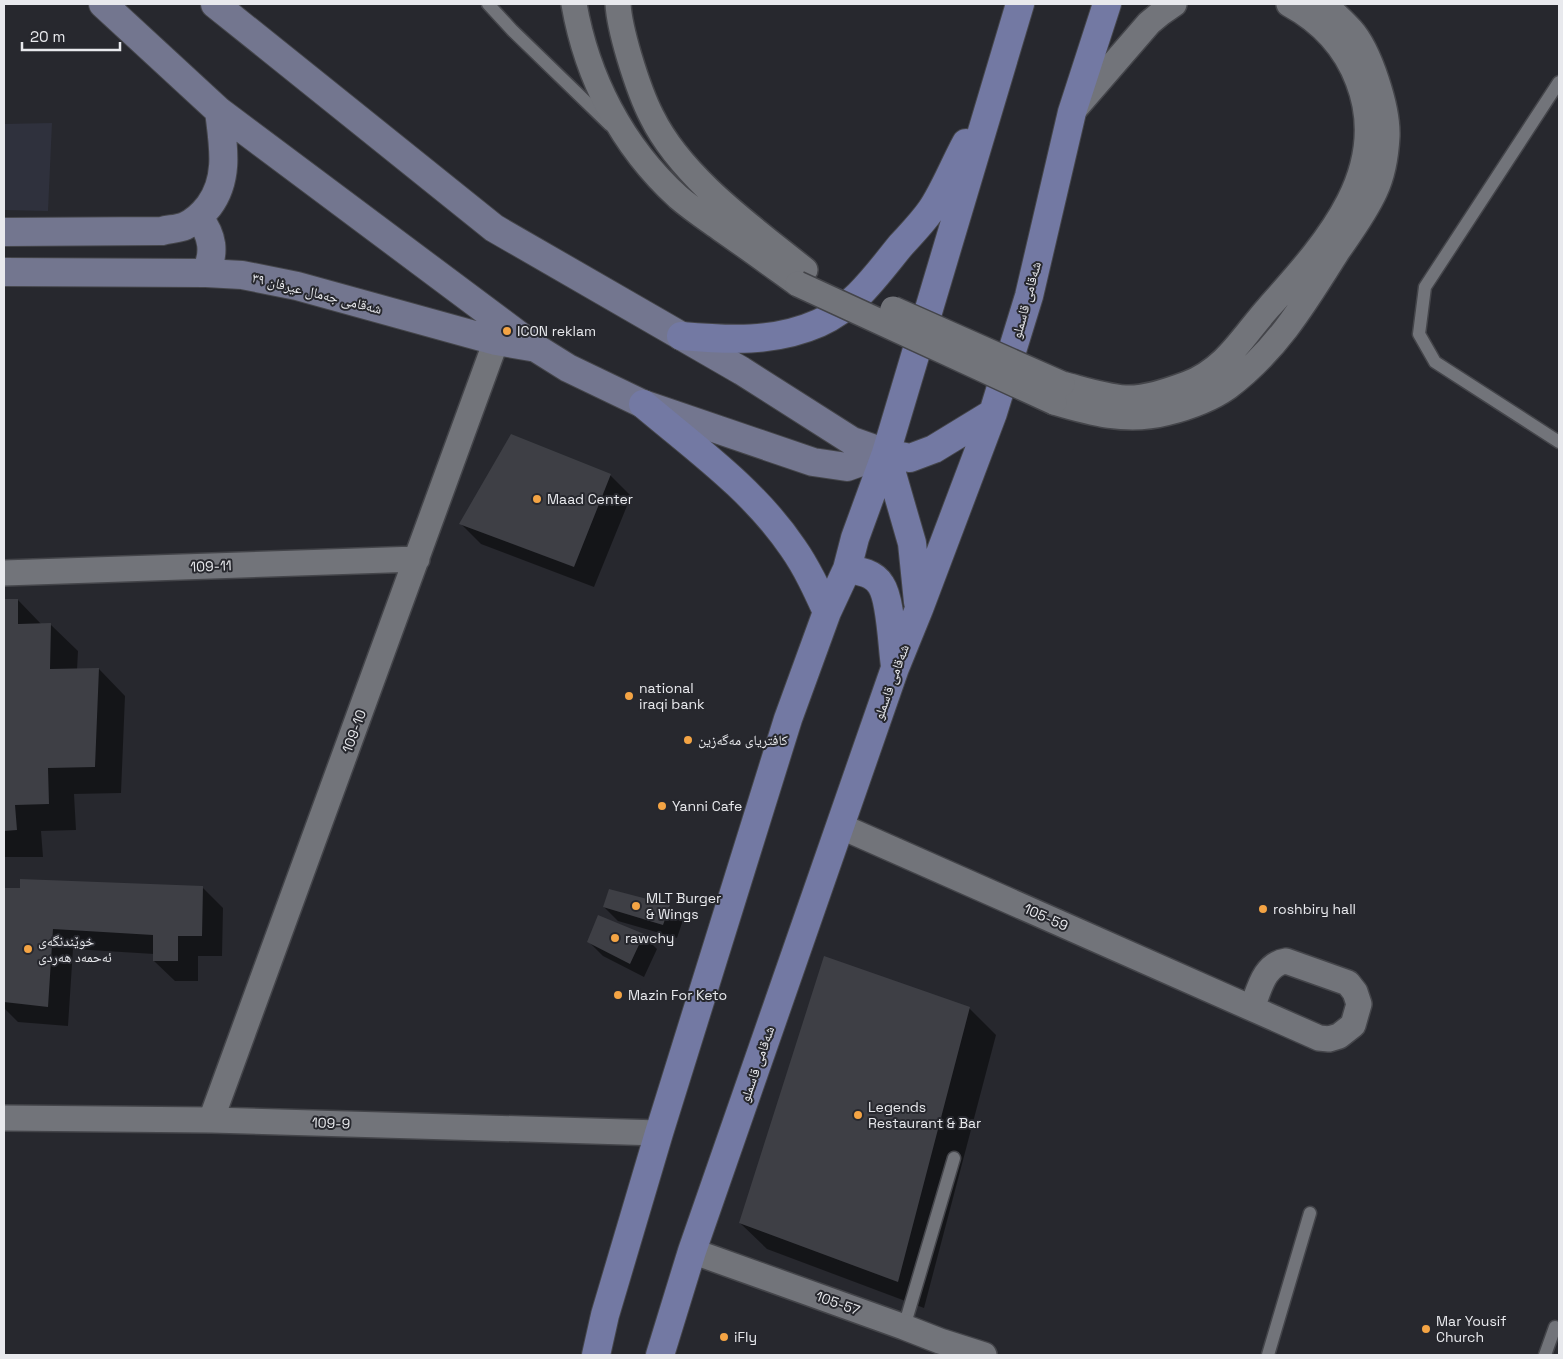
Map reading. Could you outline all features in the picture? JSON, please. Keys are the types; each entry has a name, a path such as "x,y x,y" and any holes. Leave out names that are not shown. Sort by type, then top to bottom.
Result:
{"main road":[{"path":"103,4 219,111 536,348 568,368 643,404 761,446 813,462 846,468 886,453"},
{"path":"215,4 494,228 750,377 852,441 886,453 910,458 934,449 993,413"},
{"path":"596,1355 605,1315 659,1133 788,719 827,612 847,569 855,538 886,453 1020,4"},
{"name":"شەقامی قاسملو","path":"660,1355 692,1251 895,668 993,413 1029,296 1072,112 1107,4"},
{"path":"681,336 733,340 755,339 798,330 820,323 836,313 876,276 932,209 995,86"},
{"path":"4,232 162,231 184,227 199,218 213,200 221,184 224,167 219,111"},
{"path":"199,218 207,227 213,250 211,262 206,272"},
{"name":"شەقامی جەمال عیرفان ٣٩","path":"4,272 206,272 242,275 268,279 496,341 536,348"},
{"path":"643,404 748,494 772,520 794,549 812,580 827,612"},
{"path":"886,453 912,543 919,609"},
{"path":"847,569 868,574 881,585 887,603 895,668"},
{"path":"579,1355 605,1315"},
{"path":"668,1328 671,1355"}],"street":[{"path":"574,4 584,50 602,96 628,139 684,202 802,277 1058,393 1102,415 1129,418 1147,417 1189,406 1227,388 1247,371 1279,338 1369,204 1381,176 1386,149 1385,110 1371,68 1353,31 1324,4"},
{"path":"618,4 624,39 632,69 652,117 663,136 703,184 802,277"},
{"path":"1072,112 1149,23 1174,4"},
{"path":"1058,393 1098,394 1126,398 1147,396 1189,383 1208,374 1242,343 1266,311 1311,260 1351,199 1364,162 1368,143 1369,124 1366,104 1352,65 1340,45 1315,20 1289,4"},
{"name":"109-10","path":"211,1120 496,341"},
{"name":"109-11","path":"4,573 417,559"},
{"name":"105-59","path":"840,826 1252,1008"},
{"name":"109-9","path":"4,1118 211,1120 659,1133"},
{"name":"105-57","path":"692,1251 904,1326 938,1348 984,1355"}],"lane":[{"path":"488,4 512,30 642,157"},
{"path":"1559,82 1425,286 1419,334 1435,362 1559,442"},
{"path":"904,1326 954,1158"},
{"path":"1268,1355 1310,1214"},
{"path":"1545,1355 1555,1327"}],"shaded area":[{"path":"52,123 48,211 4,210 4,124"}],"building":[{"name":"Maad Center","path":"511,434 611,474 574,567 459,524"},
{"path":"4,599 18,599 18,624 51,623 50,669 99,668 95,767 48,768 49,804 15,805 17,830 4,831"},
{"name":"خوێندنگەی ئەحمەد هەردی","path":"20,879 203,886 202,936 178,936 178,961 153,961 153,935 53,929 48,1007 4,1002 4,888 20,888"},
{"name":"MLT Burger & Wings","path":"609,889 670,905 663,925 603,907"},
{"name":"rawchy","path":"598,915 644,934 630,964 587,942"},
{"name":"Legends Restaurant & Bar","path":"824,956 970,1007 898,1282 739,1223"}],"place":[{"name":"ICON reklam","path":"507,331"},
{"name":"Maad Center","path":"537,499"},
{"name":"national iraqi bank","path":"629,696"},
{"name":"کافتریای مەگەزین","path":"688,740"},
{"name":"Yanni Cafe","path":"662,806"},
{"name":"MLT Burger & Wings","path":"636,906"},
{"name":"roshbiry hall","path":"1263,909"},
{"name":"rawchy","path":"615,938"},
{"name":"خوێندنگەی ئەحمەد هەردی","path":"28,949"},
{"name":"Mazin For Keto","path":"618,995"},
{"name":"Legends Restaurant & Bar","path":"858,1115"},
{"name":"Mar Yousif Church","path":"1426,1329"},
{"name":"iFly","path":"724,1337"}]}
